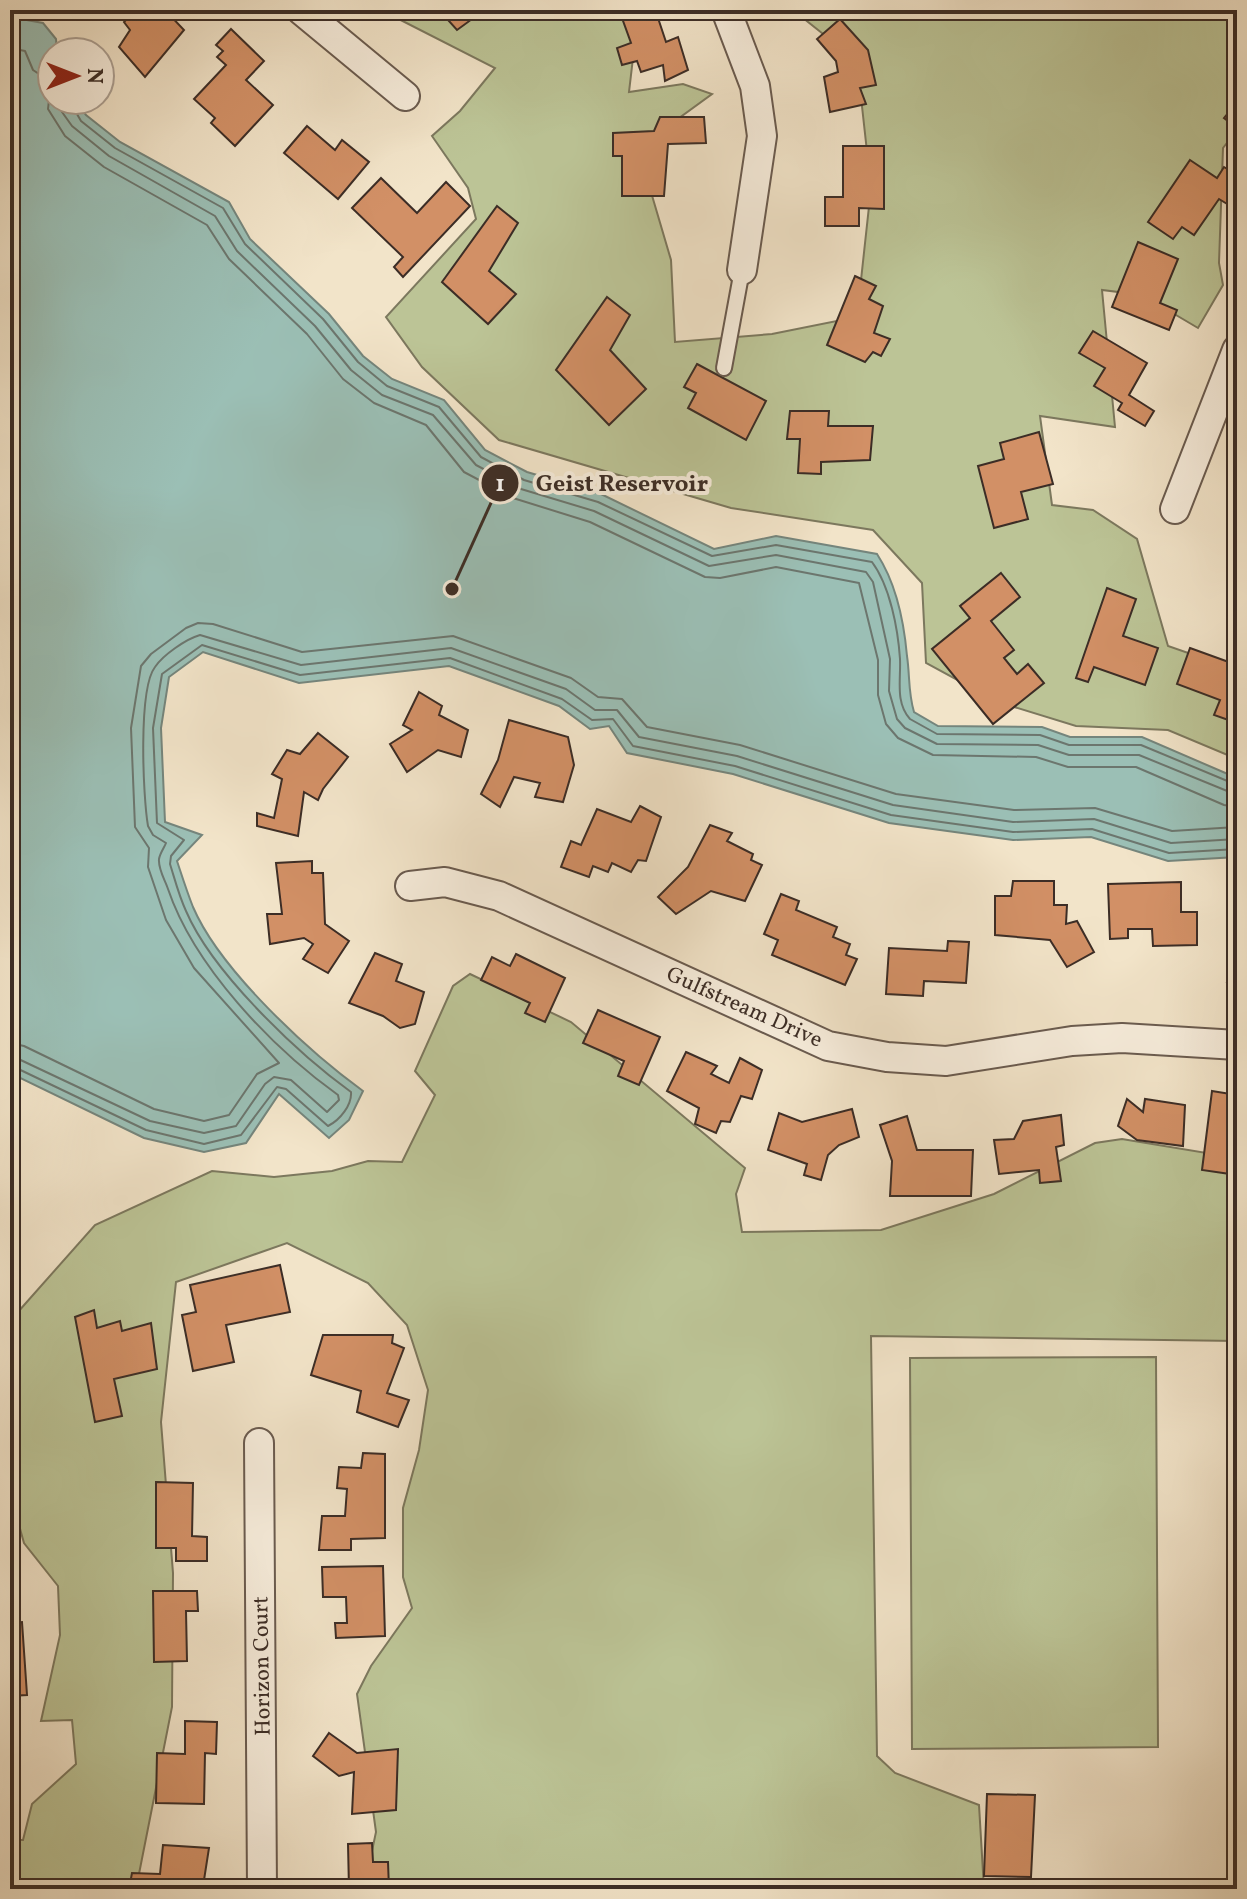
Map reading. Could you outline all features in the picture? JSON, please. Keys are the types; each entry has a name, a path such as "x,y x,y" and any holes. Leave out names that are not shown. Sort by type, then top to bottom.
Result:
{"street":[{"path":"301,10 405,96"},
{"path":"726,10 755,86 762,136 742,270"},
{"path":"1175,509 1237,350"},
{"name":"Gulfstream Drive","path":"410,886 445,882 499,896 828,1046 946,1061 1072,1041 1122,1038 1237,1045"},
{"name":"Horizon Court","path":"259,1443 262,1889"}],"lane":[{"path":"724,368 742,270"}],"green space":[{"path":"381,10 658,10 637,24 629,92 683,84 712,94 638,148 671,260 675,342 772,334 857,317 871,188 857,61 793,10 1237,10 1237,130 1223,148 1219,263 1223,285 1198,328 1142,295 1102,290 1115,427 1040,416 1052,505 1093,510 1137,539 1168,646 1237,670 1237,759 1168,730 1076,726 998,702 926,663 922,583 873,530 731,508 499,440 422,367 386,317 476,219 468,188 432,136 460,111 495,68"},
{"path":"470,974 571,1022 745,1168 736,1194 742,1232 881,1230 994,1194 1095,1143 1122,1139 1237,1158 1237,1341 871,1336 877,1756 895,1773 979,1805 984,1889 364,1889 376,1832 357,1694 371,1666 412,1608 403,1577 403,1508 419,1450 428,1390 407,1325 368,1283 287,1243 176,1282 161,1422 173,1573 172,1707 136,1889 10,1889 10,1840 23,1840 32,1804 76,1764 72,1720 41,1721 60,1635 58,1586 24,1543 10,1493 10,1321 95,1225 212,1171 274,1177 332,1171 368,1161 402,1162 435,1095 415,1071 453,986"},
{"path":"1156,1357 1158,1747 912,1749 910,1358"}],"water":[{"path":"10,17 43,23 54,36 36,36 36,116 87,116 120,142 229,202 250,239 329,314 363,356 392,379 444,400 485,450 527,472 601,494 714,549 776,536 877,554 889,577 901,616 914,712 938,726 1042,727 1070,737 1142,737 1237,778 1237,857 1168,861 1091,837 1013,840 889,823 733,774 627,753 609,726 590,729 559,706 449,666 299,683 203,652 169,677 161,728 165,822 202,835 177,861 193,907 223,957 268,1008 317,1054 363,1091 349,1120 329,1138 279,1094 246,1143 204,1152 144,1138 10,1071"}],"building":[{"path":"135,10 165,10 184,30 145,77 119,47 130,30 124,22"},
{"path":"439,10 475,10 479,14 457,30"},
{"path":"656,12 666,42 678,37 688,70 665,81 663,65 641,72 637,61 622,65 617,48 631,43 622,18"},
{"path":"840,19 868,50 876,85 860,88 866,104 830,112 824,77 838,72 836,61 817,39"},
{"path":"231,29 264,61 246,80 273,105 235,146 211,123 215,118 194,99 226,65 217,57 223,51 216,45"},
{"path":"1237,102 1237,128 1224,118"},
{"path":"660,117 704,117 706,143 668,144 664,196 622,196 622,156 613,156 613,133 654,131"},
{"path":"307,126 335,150 342,140 369,162 338,199 284,153"},
{"path":"843,146 884,146 884,209 859,208 859,226 825,226 825,197 843,197"},
{"path":"1190,160 1217,178 1224,167 1237,175 1237,210 1219,199 1194,235 1182,227 1173,239 1148,222"},
{"path":"381,178 417,213 446,182 470,206 403,277 394,267 403,257 352,208"},
{"path":"497,206 518,223 489,271 516,294 488,324 442,282"},
{"path":"1138,242 1178,259 1160,303 1177,310 1169,330 1112,307"},
{"path":"855,276 876,286 869,299 883,306 874,333 890,339 881,356 873,352 865,362 827,345"},
{"path":"607,297 630,315 610,350 646,389 609,425 556,370"},
{"path":"1093,331 1147,363 1129,395 1154,411 1145,426 1118,410 1122,403 1094,386 1105,368 1079,353"},
{"path":"697,364 766,401 746,440 688,408 696,393 684,387"},
{"path":"790,411 829,411 828,426 873,426 870,460 821,462 821,474 798,473 800,439 787,439"},
{"path":"1039,432 1053,484 1021,492 1028,519 994,528 978,466 1004,459 1000,443"},
{"path":"1001,573 1020,597 991,621 1014,650 1004,658 1017,674 1028,664 1044,683 993,724 932,649 970,618 960,606"},
{"path":"1107,588 1136,599 1123,636 1158,648 1145,685 1094,667 1088,682 1076,678"},
{"path":"1190,648 1237,665 1237,723 1214,715 1220,700 1177,684"},
{"path":"419,692 442,706 439,715 468,730 461,757 438,750 407,772 390,744 412,730 403,725"},
{"path":"509,720 568,737 574,765 563,802 535,797 540,783 514,777 500,807 481,794 498,760"},
{"path":"318,733 348,757 318,800 304,792 298,836 257,826 257,813 274,818 282,779 272,774 287,750 300,754"},
{"path":"640,806 661,817 646,861 638,860 631,872 612,863 608,872 593,866 589,877 561,867 571,841 581,845 597,809 631,822"},
{"path":"710,825 732,833 727,841 753,854 751,860 762,865 745,901 711,891 676,914 658,897 688,867"},
{"path":"312,861 312,873 323,873 325,924 349,941 328,973 303,959 313,944 304,938 270,944 267,914 282,914 276,863"},
{"path":"1013,881 1054,881 1054,905 1067,905 1066,924 1077,921 1094,952 1067,967 1050,940 995,935 995,896 1011,896"},
{"path":"1181,882 1181,912 1197,912 1197,945 1153,946 1152,929 1128,929 1128,938 1110,939 1108,884"},
{"path":"781,894 799,901 796,910 837,927 833,937 850,944 846,955 857,959 845,985 772,955 778,940 764,934"},
{"path":"948,941 969,942 966,983 924,981 923,996 886,994 889,948 947,951"},
{"path":"1237,951 1237,985 1227,982"},
{"path":"375,953 402,964 396,981 424,992 415,1024 400,1028 383,1016 349,1003"},
{"path":"516,954 565,978 545,1022 525,1013 530,1003 481,980 492,957 510,966"},
{"path":"598,1010 660,1037 639,1085 618,1076 624,1061 583,1043"},
{"path":"686,1052 717,1066 711,1074 729,1083 740,1058 762,1070 752,1099 741,1096 730,1122 721,1121 716,1133 695,1124 699,1108 667,1091"},
{"path":"1212,1091 1237,1095 1234,1133 1237,1134 1237,1175 1202,1170"},
{"path":"1127,1099 1143,1112 1145,1099 1185,1105 1183,1146 1137,1140 1118,1126"},
{"path":"852,1109 859,1137 839,1145 828,1155 821,1180 804,1175 807,1164 768,1150 779,1113 802,1122"},
{"path":"1061,1115 1064,1145 1056,1147 1061,1181 1040,1183 1039,1170 999,1174 994,1140 1014,1139 1023,1121"},
{"path":"907,1116 917,1150 973,1150 971,1196 890,1196 892,1161 880,1125"},
{"path":"280,1265 290,1312 226,1325 234,1362 193,1371 182,1315 196,1312 190,1285"},
{"path":"94,1310 97,1328 120,1321 122,1331 151,1323 157,1369 114,1379 122,1416 95,1422 75,1317"},
{"path":"323,1335 393,1335 392,1343 404,1348 387,1393 409,1400 398,1427 357,1412 361,1391 311,1375"},
{"path":"363,1453 385,1454 385,1538 351,1539 351,1550 319,1550 322,1516 345,1516 347,1489 337,1488 339,1467 361,1468"},
{"path":"156,1482 193,1483 192,1536 207,1537 207,1561 176,1561 176,1548 156,1548"},
{"path":"383,1566 385,1636 336,1638 335,1623 347,1623 346,1597 323,1597 322,1567"},
{"path":"153,1591 197,1591 198,1611 186,1611 187,1661 154,1662"},
{"path":"10,1606 11,1623 22,1622 27,1695 10,1696"},
{"path":"185,1721 217,1722 216,1754 205,1753 204,1804 156,1803 157,1753 185,1754"},
{"path":"329,1733 357,1753 398,1749 396,1810 352,1814 354,1772 339,1776 313,1756"},
{"path":"987,1794 1035,1795 1031,1877 984,1876"},
{"path":"372,1843 373,1862 388,1862 389,1889 349,1889 348,1844"},
{"path":"163,1845 209,1848 204,1880 214,1880 212,1889 129,1889 132,1873 160,1874"}],"place":[{"name":"Geist Reservoir","path":"452,589"}]}
